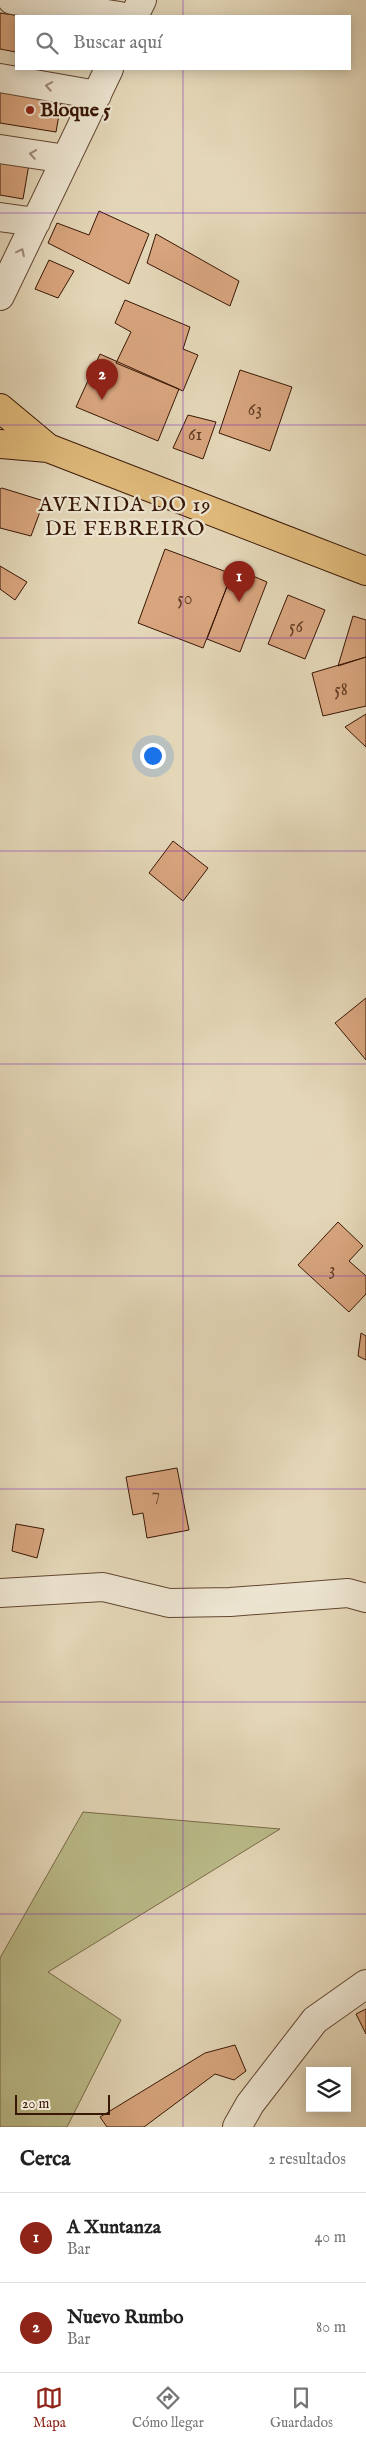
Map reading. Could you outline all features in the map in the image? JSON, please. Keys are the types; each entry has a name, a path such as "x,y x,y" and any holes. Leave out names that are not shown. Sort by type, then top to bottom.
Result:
{"main road":[{"path":"0,408 48,448"},
{"path":"0,444 48,448 366,571"}],"street":[{"path":"12,0 113,15"},
{"path":"134,15 142,0"},
{"path":"0,296 109,70"},
{"path":"0,78 97,95"},
{"path":"0,149 66,159"},
{"path":"0,217 36,222"},
{"path":"0,1593 103,1587 168,1603 230,1602 348,1592 366,1598"},
{"path":"236,2127 250,2104 314,2020 366,1984"}],"green space":[{"path":"83,1812 280,1829 48,1972 121,2020 67,2127 0,2127 0,1958"}],"building":[{"path":"0,13 15,15 15,52 0,49"},
{"name":"Bloque 5","path":"0,87 62,97 56,132 0,123"},
{"path":"0,159 29,164 23,199 0,195"},
{"path":"99,211 149,234 129,284 48,243 57,223 89,235"},
{"path":"156,234 239,281 230,306 147,263"},
{"path":"49,260 74,271 58,298 35,289"},
{"path":"125,300 190,327 183,349 198,355 183,391 116,363 131,332 115,323"},
{"path":"100,354 179,389 158,441 76,407"},
{"path":"240,370 292,387 270,451 219,433"},
{"path":"188,415 216,422 203,459 173,448"},
{"path":"0,489 44,501 31,536 0,528"},
{"path":"165,549 232,574 203,648 138,623"},
{"path":"0,566 27,582 15,600 0,589"},
{"path":"234,568 267,582 240,652 207,639"},
{"path":"288,595 325,610 305,659 268,644"},
{"path":"353,616 366,620 366,657 338,666"},
{"path":"366,657 366,706 323,716 312,673"},
{"path":"366,714 366,747 345,727"},
{"path":"173,841 208,868 183,901 149,873"},
{"path":"366,998 366,1060 335,1023"},
{"path":"338,1222 363,1246 349,1261 366,1276 366,1294 349,1312 298,1265"},
{"path":"361,1333 366,1336 366,1360 358,1356"},
{"path":"177,1468 189,1530 147,1538 143,1513 133,1515 126,1477"},
{"path":"16,1524 44,1529 37,1558 12,1551"},
{"path":"366,2009 366,2034 356,2014"},
{"path":"235,2045 246,2071 234,2080 215,2074 144,2127 107,2127 100,2117 205,2053"}],"place":[{"name":"Bloque 5","path":"30,110"},
{"name":"Nuevo Rumbo","path":"102,400"},
{"name":"A Xuntanza","path":"239,602"}],"district":[{"name":"AVENIDA DO 19 DE FEBREIRO","path":"125,517"}]}
